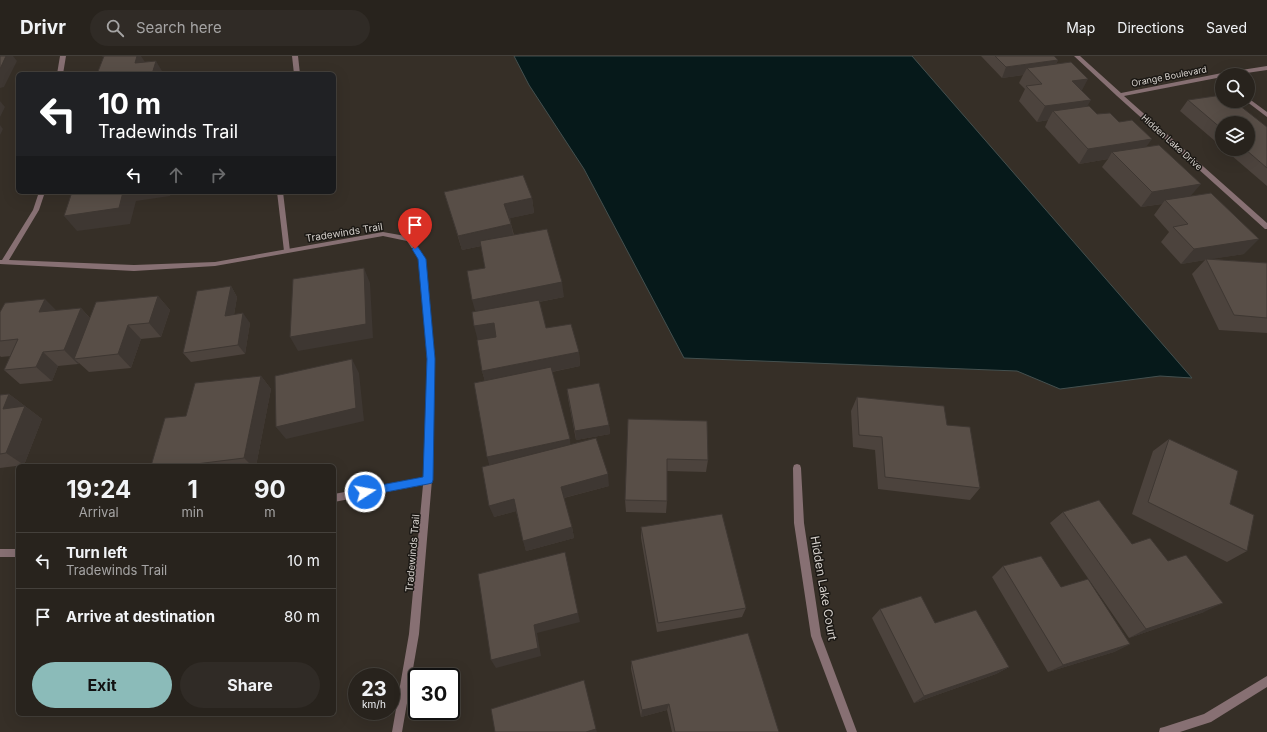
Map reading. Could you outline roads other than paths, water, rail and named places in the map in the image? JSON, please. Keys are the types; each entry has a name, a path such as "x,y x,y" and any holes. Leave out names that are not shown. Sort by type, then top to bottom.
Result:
{"street":[{"path":"60,72 63,56"},
{"path":"295,56 297,72"},
{"name":"Hidden Lake Drive","path":"1078,56 1119,95 1267,227"},
{"name":"Orange Boulevard","path":"1255,70 1267,68"},
{"name":"Orange Boulevard","path":"1119,95 1215,77"},
{"path":"1255,106 1267,115"},
{"path":"2,262 36,210 41,194"},
{"path":"280,194 287,251"},
{"name":"Tradewinds Trail","path":"2,262 134,268 215,264 383,234 409,239 422,259 431,359 428,480 414,634 397,732"},
{"name":"Hidden Lake Court","path":"797,468 799,523 816,636 852,732"},
{"path":"336,498 428,480"},
{"path":"0,553 16,553"},
{"path":"1164,732 1207,718 1267,682"}]}
